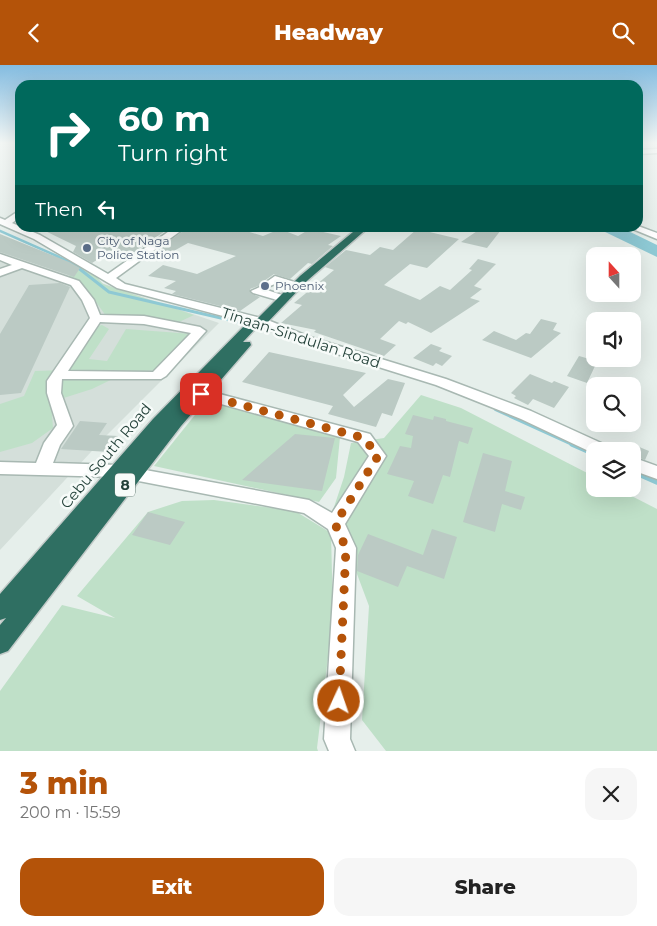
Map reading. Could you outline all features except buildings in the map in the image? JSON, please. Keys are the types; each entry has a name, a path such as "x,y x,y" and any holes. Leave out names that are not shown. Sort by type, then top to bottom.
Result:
{"highway":[{"name":"Cebu South Road","path":"0,643 126,473 164,417 297,286 359,232"},
{"name":"Cebu South Road","path":"0,610 201,394 255,327"}],"street":[{"path":"3,222 15,216"},
{"name":"Tinaan-Sindulan Road","path":"3,222 15,227"},
{"path":"643,231 657,236"},
{"name":"Tinaan-Sindulan Road","path":"25,232 45,241 121,286 441,382 526,415 586,443"},
{"path":"108,279 174,232"},
{"path":"0,257 75,283 88,300 96,318"},
{"path":"0,273 21,265"},
{"path":"284,299 258,291 275,279 297,286"},
{"path":"58,375 156,376 200,331 144,320 96,318"},
{"path":"42,469 52,443 65,426 54,393 54,381 96,318"},
{"path":"201,394 364,438 378,456 335,524"},
{"path":"641,467 657,473"},
{"path":"0,468 126,473 309,507 335,524 346,548 337,739 342,751"}],"shaded area":[{"path":"0,240 81,276 219,323 103,439 0,550"}],"green space":[{"path":"81,266 95,275 103,284 194,315 177,323 106,316 86,288 66,278"},
{"path":"102,325 109,329 89,359 107,361 126,329 193,334 160,370 127,372 92,389 51,402 53,428 32,443 0,452 0,404 24,396 35,371 65,370 84,330"},
{"path":"421,395 461,408 586,472 586,497 634,497 657,509 657,751 386,751 362,720 369,606 333,510 344,477 351,443 384,438"},
{"path":"207,400 340,437 336,478 319,502 154,466"},
{"path":"214,500 295,511 331,533 333,616 318,751 0,751 0,691 62,605 115,618 77,596 148,512 182,501"}],"waterway":[{"path":"0,231 59,257"},
{"path":"617,232 657,252"},
{"path":"56,256 72,263 109,292 272,330"},
{"path":"496,409 575,445"},
{"path":"572,444 586,450"},
{"path":"641,475 657,482"}],"place":[{"name":"City of Naga Police Station","path":"87,248"},
{"name":"Phoenix","path":"265,286"}],"route":[{"path":"201,394 364,438 378,456 335,524 346,548 339,701"}]}
